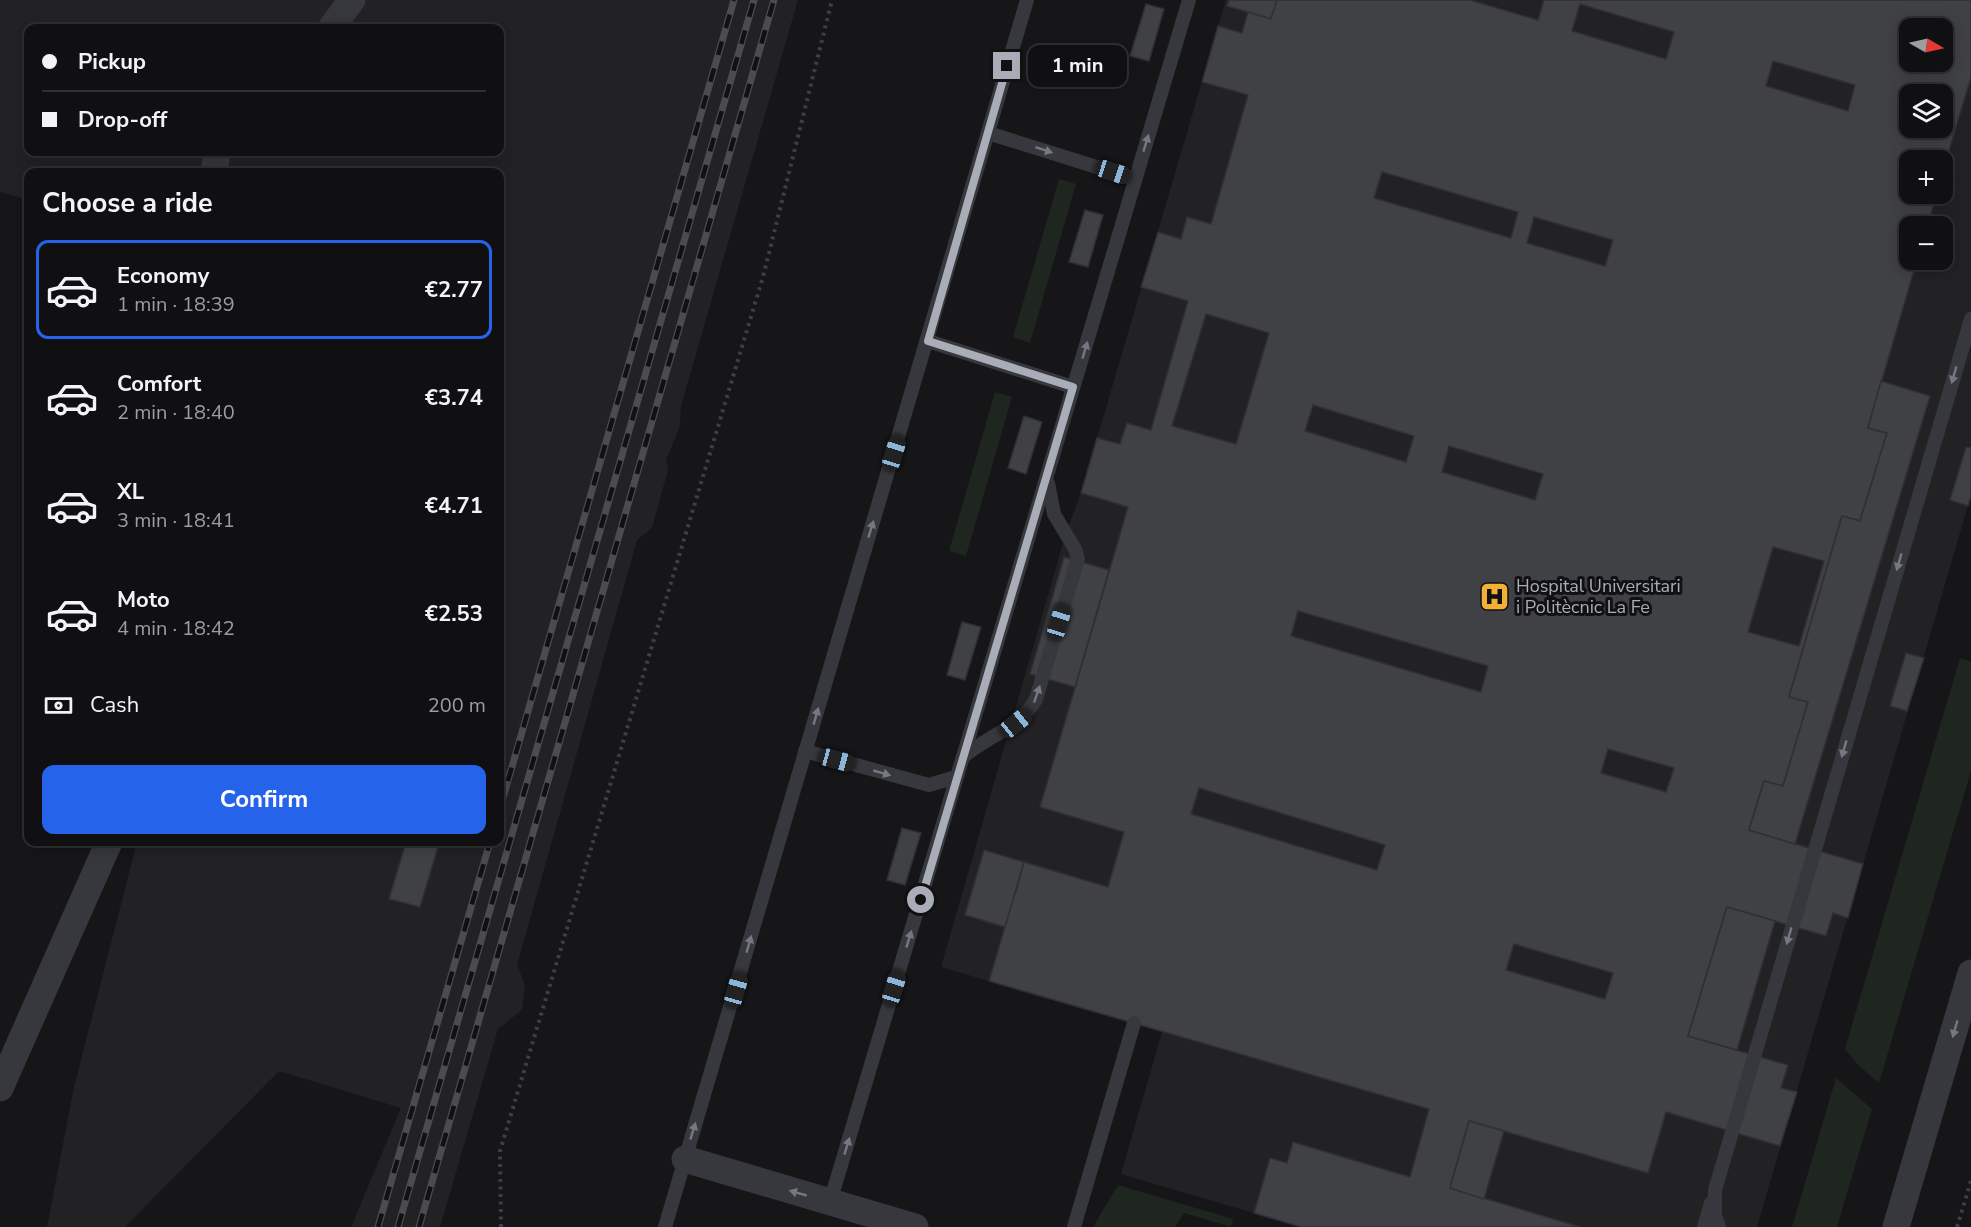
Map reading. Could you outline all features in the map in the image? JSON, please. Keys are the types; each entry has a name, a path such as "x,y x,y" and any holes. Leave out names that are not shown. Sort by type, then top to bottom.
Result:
{"street":[{"path":"334,24 352,0"},
{"path":"0,1088 107,846"},
{"path":"1896,1227 1971,973"},
{"path":"685,1159 915,1227"}],"lane":[{"path":"665,1227 1027,0"},
{"path":"830,1202 1189,0"},
{"path":"988,133 1135,179"},
{"path":"1704,1227 1971,319"},
{"path":"928,341 1073,387"},
{"path":"963,757 976,746 1029,713 1036,699 1078,559 1075,549 1054,514 1047,477"},
{"path":"806,751 929,784 956,777"},
{"path":"1074,1227 1134,1023"},
{"path":"1715,1190 1715,1216 1719,1227"}],"path":[{"path":"501,1227 500,1151 763,277 832,0"},
{"path":"1957,1227 1971,1181"}],"shaded area":[{"path":"0,0 798,0 681,406 680,426 666,460 668,470 652,528 637,540 517,965 525,985 522,1010 498,1029 440,1227 351,1227 401,1108 279,1071 125,1227 47,1227 74,1087 136,846 504,846 504,168 24,168 24,199 0,192"},
{"name":"Hospital Universitari i Politècnic La Fe","path":"1226,0 1971,0 1971,495 1757,1227 1301,1227 1121,1174 1162,1032 941,967 1066,533 1081,493"},
{"path":"1059,179 1076,184 1030,343 1013,337"},
{"path":"995,392 1012,397 966,556 949,551"},
{"path":"1960,658 1971,662 1971,771 1879,1083 1858,1065 1845,1049"},
{"path":"1836,1078 1872,1109 1837,1227 1792,1227"},
{"path":"1118,1185 1233,1219 1231,1227 1184,1213 1175,1227 1093,1227"}],"building":[{"path":"1229,0 1277,0 1271,19 1227,6"},
{"name":"Hospital Universitari i Politècnic La Fe","path":"1277,0 1470,0 1538,20 1544,0 1971,0 1971,77 1953,137 1953,84 1899,84 1899,138 1953,138 1949,150 1899,150 1899,204 1934,204 1930,216 1899,216 1899,270 1914,270 1868,428 1887,433 1860,521 1842,516 1789,697 1808,702 1783,786 1764,781 1749,830 1863,864 1848,918 1833,913 1826,936 1727,907 1688,1036 1788,1065 1781,1088 1797,1092 1780,1146 1666,1112 1648,1173 1469,1121 1450,1188 1580,1227 1301,1227 1254,1213 1270,1158 1287,1163 1293,1142 1410,1177 1429,1109 989,981 1005,927 984,921 994,885 1016,892 1024,862 1108,887 1124,832 1040,807 1128,507 1081,493 1097,438 1120,444 1127,423 1151,430 1188,301 1141,287 1158,232 1181,239 1187,217 1211,224 1248,95 1202,82 1218,26 1242,33 1248,12 1271,19","holes":["1580,4 1674,32 1666,59 1572,31","1773,61 1855,85 1848,111 1766,86","1382,172 1518,212 1511,238 1374,198","1534,217 1613,240 1605,266 1527,243","1206,314 1269,333 1236,444 1172,426","1313,405 1414,436 1406,462 1305,431","1449,446 1543,474 1535,500 1442,472","1773,547 1824,561 1799,646 1748,632","1298,611 1488,666 1481,692 1291,636","1608,749 1674,768 1666,792 1601,773","1199,788 1385,845 1377,870 1191,814","1514,944 1613,973 1605,999 1506,970"]},
{"path":"1146,4 1164,9 1149,61 1130,56"},
{"path":"1085,210 1103,215 1088,267 1069,262"},
{"path":"1881,381 1930,396 1795,844 1749,830 1764,781 1783,786 1808,702 1789,697 1842,516 1860,521 1887,433 1868,428"},
{"path":"1024,416 1042,422 1026,474 1008,468"},
{"path":"1966,447 1971,448 1971,495 1968,506 1950,500"},
{"path":"1064,557 1109,570 1075,687 1030,674"},
{"path":"962,622 981,627 965,680 947,675"},
{"path":"1906,653 1924,658 1907,711 1890,706"},
{"path":"902,828 921,833 905,885 887,880"},
{"path":"405,846 438,847 420,907 389,899"},
{"path":"984,850 1024,862 1005,927 965,915"},
{"path":"1727,907 1775,921 1737,1050 1688,1036"},
{"path":"1469,1121 1504,1131 1484,1199 1450,1188"}],"railway":[{"path":"504,794 734,0"},
{"path":"398,1227 754,0"},
{"path":"419,1227 774,0"},
{"path":"378,1227 489,846"}],"place":[{"name":"Hospital Universitari i Politècnic La Fe","path":"1495,596"}],"route":[{"path":"921,900 1073,387 928,341 1007,66"}]}
